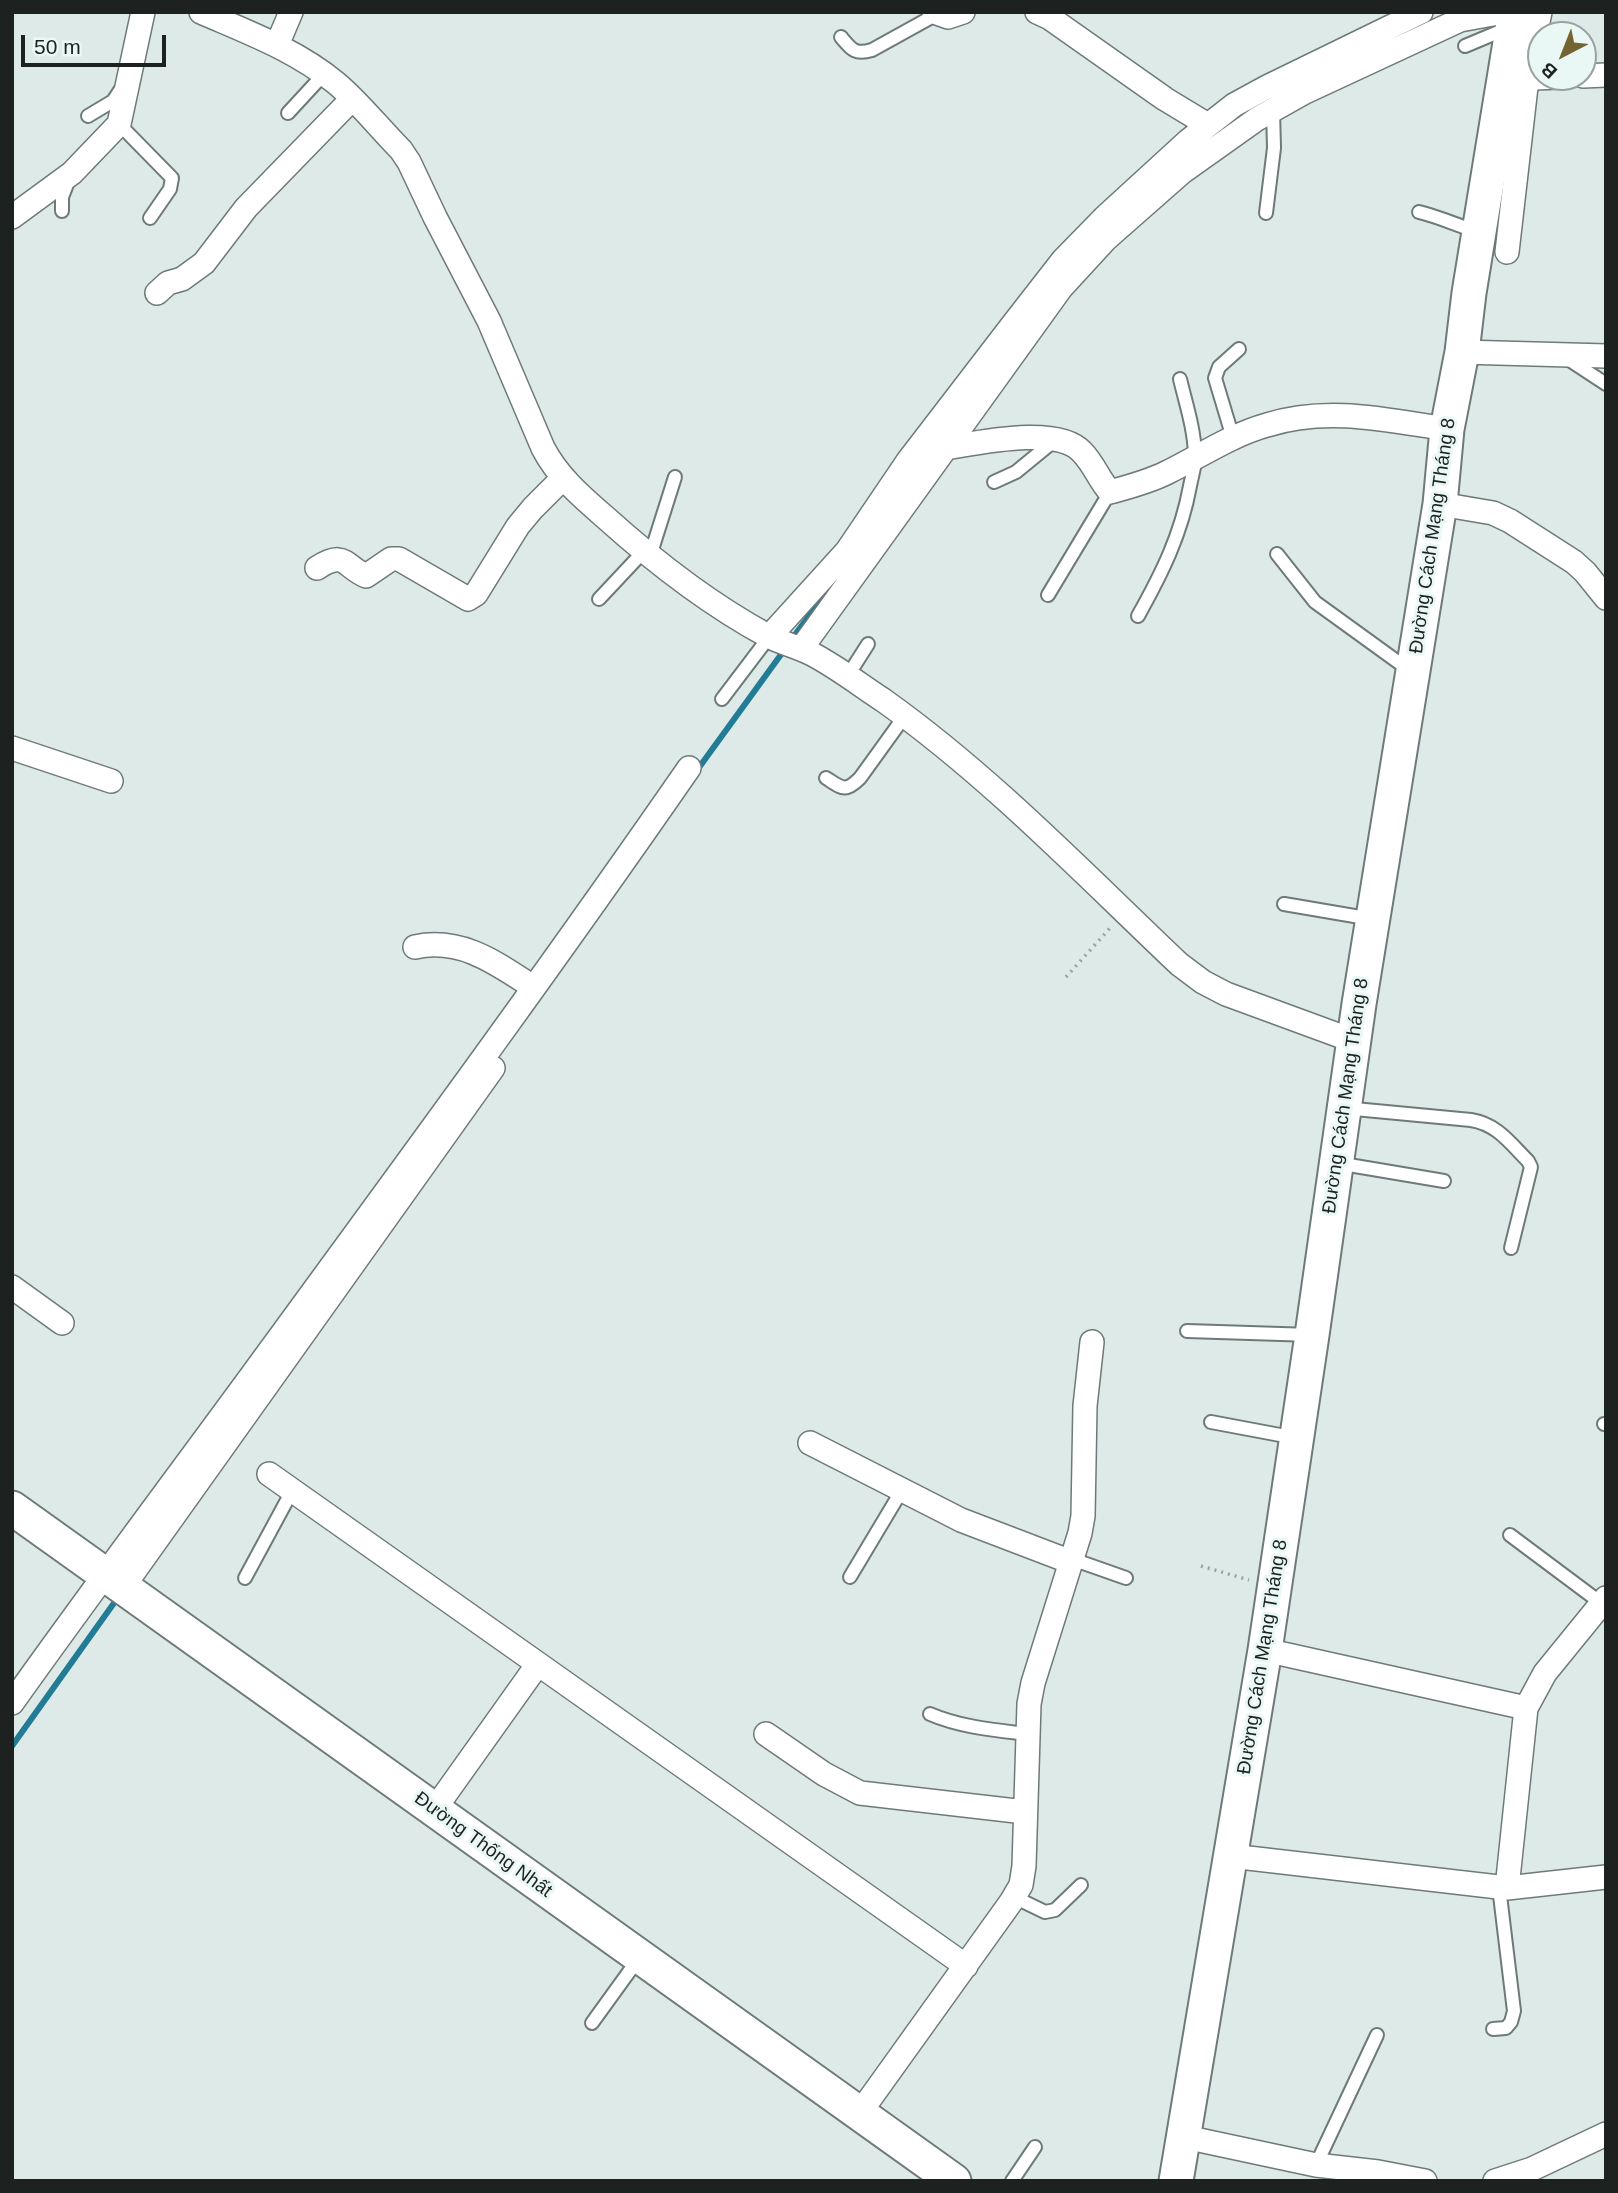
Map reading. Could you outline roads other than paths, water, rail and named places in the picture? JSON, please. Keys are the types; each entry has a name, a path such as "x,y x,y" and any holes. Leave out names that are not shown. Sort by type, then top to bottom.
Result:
{"street":[{"path":"201,12 277,45 324,74 401,150 489,321 551,463 563,478 647,554 697,591 786,644 817,656 904,717 996,791 1178,964 1203,982 1226,995 1354,1041"},
{"path":"277,45 291,12"},
{"path":"935,13 948,16 964,12"},
{"path":"1037,12 1050,18 1165,99 1208,125"},
{"path":"786,644 908,461 1063,260 1188,141 1234,105 1421,12"},
{"path":"12,217 72,173 119,124 131,71 138,13"},
{"path":"786,644 944,448 1061,288 1106,239 1181,173 1257,119 1305,92 1460,20 1518,16"},
{"name":"Đường Cách Mạng Tháng 8","path":"1177,2181 1265,1650 1354,1041 1440,503 1447,429 1462,352 1479,232 1515,79 1518,16"},
{"path":"1507,252 1515,79 1527,78"},
{"path":"157,293 204,263 246,208 352,99"},
{"path":"1462,352 1606,356"},
{"path":"944,448 1033,437 1058,438 1083,452 1110,492 1163,475 1233,438 1268,424 1304,417 1342,414 1447,429"},
{"path":"317,568 333,560 341,560 366,576 391,559 399,559 468,599 476,593 518,526 563,478"},
{"path":"1440,503 1493,513 1510,521 1574,562 1606,598"},
{"path":"12,748 111,781"},
{"path":"12,1703 114,1580 643,859 694,773 533,987 251,1377 114,1580"},
{"path":"415,947 437,944 476,952 533,987"},
{"path":"12,1287 62,1323"},
{"path":"859,2114 1021,1885 1024,1866 1029,1704 1083,1516 1085,1406 1092,1342"},
{"path":"810,1443 961,1520 1072,1560"},
{"path":"268,1474 966,1966"},
{"name":"Đường Thống Nhất","path":"12,1508 947,2179"},
{"path":"1503,1888 1526,1708 1545,1674 1604,1600"},
{"path":"1265,1650 1526,1708"},
{"path":"435,1810 538,1664"},
{"path":"766,1734 824,1774 860,1793 1025,1812"},
{"path":"1231,1856 1503,1888 1606,1877"},
{"path":"1495,2181 1532,2169 1606,2134"},
{"path":"1185,2137 1316,2165 1425,2181"}],"lane":[{"path":"841,37 855,51 862,53 872,50 935,13"},
{"path":"1465,46 1518,16"},
{"path":"88,116 113,101 124,77 131,71"},
{"path":"288,113 324,74"},
{"path":"1266,213 1274,148 1273,110"},
{"path":"119,124 172,178 170,189 150,218"},
{"path":"62,211 62,197 72,173"},
{"path":"1419,212 1479,232"},
{"path":"1233,438 1215,378 1219,367 1239,349"},
{"path":"1563,356 1606,384"},
{"path":"1138,616 1176,541 1187,504 1195,457 1192,425 1180,379"},
{"path":"994,482 1016,472 1058,438"},
{"path":"599,599 647,554 675,477"},
{"path":"1048,595 1110,492"},
{"path":"1277,554 1315,602 1412,673"},
{"path":"722,699 786,644"},
{"path":"847,677 868,644"},
{"path":"826,778 846,788 851,786 860,778 904,717"},
{"path":"1284,904 1373,919"},
{"path":"1344,1108 1471,1120 1485,1122 1497,1129 1531,1167 1511,1248"},
{"path":"1336,1163 1444,1181"},
{"path":"1186,1331 1312,1335"},
{"path":"1211,1422 1297,1438"},
{"path":"850,1577 902,1490"},
{"path":"245,1578 292,1491"},
{"path":"1510,1535 1604,1600"},
{"path":"1072,1560 1126,1578"},
{"path":"930,1714 946,1721 1027,1734"},
{"path":"1014,1897 1045,1912 1055,1910 1082,1885"},
{"path":"1493,2029 1506,2028 1514,2011 1503,1888"},
{"path":"592,2023 640,1957"},
{"path":"1316,2165 1377,2035"},
{"path":"1012,2181 1035,2147"}],"waterway":[{"path":"1220,132 1247,109"},
{"path":"791,640 841,573"},
{"path":"695,773 785,649"},
{"path":"12,1746 119,1596"}]}
